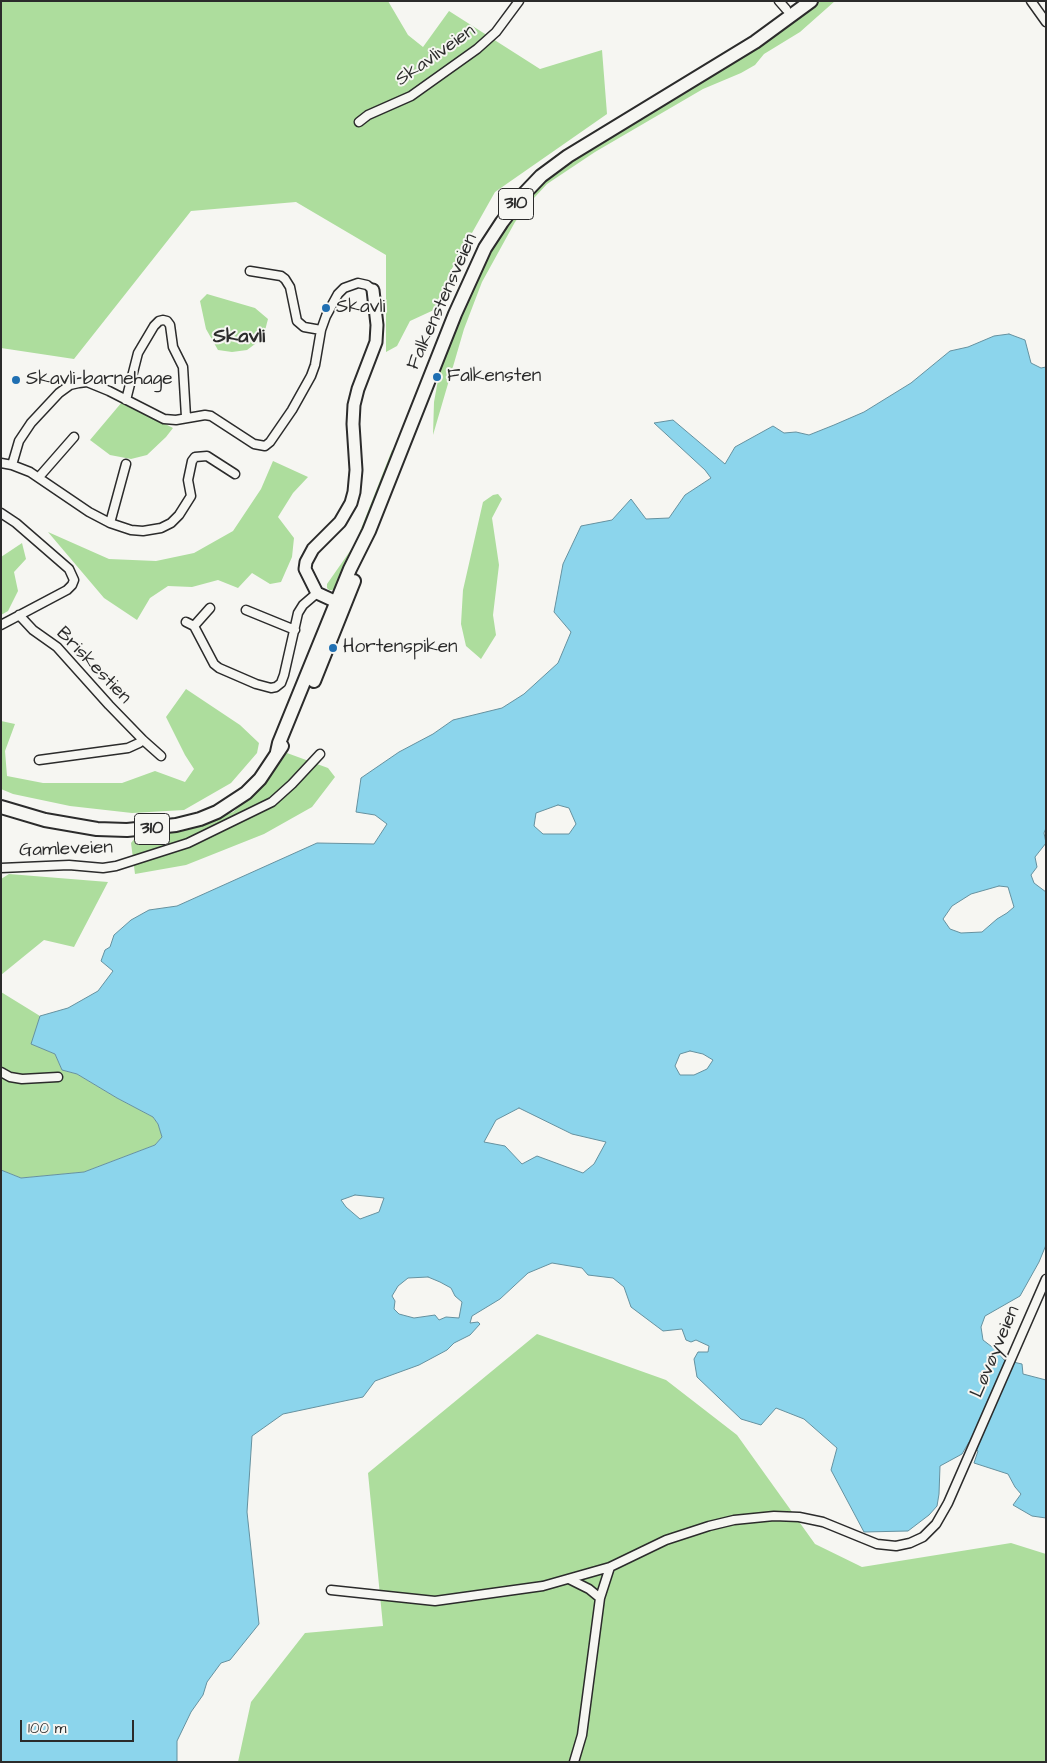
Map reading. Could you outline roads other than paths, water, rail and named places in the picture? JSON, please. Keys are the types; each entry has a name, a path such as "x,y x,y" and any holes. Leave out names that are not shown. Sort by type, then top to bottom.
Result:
{"main road":[{"name":"Falkenstensveien","path":"1,807 44,820 97,829 127,830 176,825 200,819 231,804 246,793 260,778 288,737 305,702 341,605 361,563 369,531 472,274 485,248 502,222 521,197 541,176 568,156 755,42 811,1"}],"street":[{"name":"Skavliveien","path":"359,122 368,115 411,96 477,50 496,32 519,1"},
{"path":"779,1 786,9"},
{"path":"1031,1 1046,22"},
{"path":"250,270 281,276 285,279 290,287 297,321 304,327 321,330"},
{"path":"12,465 19,441 24,432 59,393 70,384 87,382 164,419 176,420 205,415 210,416 254,444 265,446 270,442 292,410 311,376 315,365 321,330 338,294 344,288 363,284 373,290 377,325 376,342 358,388 354,405 353,424 356,470 354,492 351,503 340,522 313,550 306,562 305,569 317,593 341,605"},
{"path":"126,400 138,353 154,326 159,321 167,321 170,325 173,347 183,367 186,418"},
{"path":"39,477 74,437"},
{"path":"1,463 23,468 89,512 110,523 131,530 143,531 161,528 180,516 192,496 188,480 192,461 195,457 207,456 235,474"},
{"path":"110,523 126,464"},
{"path":"1,513 16,523 69,569 74,580 67,590 1,625"},
{"path":"186,622 194,626 214,664 219,668 256,684 271,688 276,687 281,683 284,675 298,613 303,605 317,593"},
{"path":"194,626 210,608"},
{"path":"246,610 295,630"},
{"name":"Briskestien","path":"19,615 33,630 64,655 109,705 161,756"},
{"path":"39,760 128,748 143,740"},
{"name":"Gamleveien","path":"1,868 69,865 103,868 116,866 188,843 272,802 320,754"},
{"path":"1,1072 10,1077 22,1079 58,1077"},
{"name":"Løvøyveien","path":"331,1590 435,1601 543,1586 610,1566 681,1534 734,1520 774,1516 799,1517 823,1522 877,1544 896,1546 910,1543 923,1537 936,1524 948,1504 1046,1279"},
{"path":"574,1762 582,1735 600,1598 610,1566"},
{"path":"569,1579 589,1589 600,1598"}],"water":[{"path":"1009,334 1025,340 1031,363 1041,368 1046,367 1046,828 1044,833 1046,843 1035,857 1037,867 1031,875 1034,883 1046,892 1046,1245 1020,1296 985,1316 981,1327 983,1340 996,1350 1004,1360 1022,1364 1023,1374 1046,1380 1046,1518 1032,1516 1013,1505 1021,1494 1008,1474 974,1463 978,1451 969,1442 962,1454 940,1466 937,1506 929,1515 908,1531 864,1532 831,1470 837,1448 804,1419 776,1408 761,1425 741,1419 697,1377 694,1359 698,1352 708,1352 709,1346 696,1340 691,1342 686,1340 682,1329 663,1331 631,1307 624,1287 613,1278 588,1275 582,1268 552,1263 528,1273 500,1299 472,1316 470,1323 478,1322 480,1324 470,1335 454,1343 447,1350 419,1365 375,1381 363,1397 283,1414 252,1436 247,1512 259,1624 230,1660 221,1663 207,1682 203,1695 191,1712 177,1741 177,1762 1,1762 1,1170 21,1178 84,1172 155,1145 162,1137 158,1124 153,1117 77,1074 62,1070 55,1054 31,1044 40,1016 68,1008 98,991 113,971 101,961 105,950 110,947 114,935 131,920 149,910 177,906 317,843 374,844 387,824 375,815 356,812 361,778 399,752 433,734 453,720 502,708 524,694 558,663 571,632 554,612 563,564 581,526 612,520 631,499 646,519 669,518 685,495 711,478 705,470 654,423 673,420 725,464 735,447 773,426 784,433 796,432 809,435 834,425 864,412 911,383 950,351 968,347 994,336","holes":["558,805 569,808 576,824 569,834 543,834 534,826 536,813","999,886 1008,887 1014,907 982,932 961,933 950,929 943,919 952,906 971,894","690,1051 703,1054 713,1060 707,1069 694,1075 680,1075 675,1066 680,1054","519,1108 572,1134 606,1142 594,1164 583,1173 537,1156 522,1164 505,1146 484,1142 496,1120","355,1195 384,1198 379,1212 360,1219 341,1200","428,1277 440,1282 451,1288 455,1296 462,1302 459,1318 446,1317 439,1320 435,1315 414,1318 399,1314 394,1309 395,1301 392,1296 398,1286 408,1278"]}],"place":[{"name":"Skavli","path":"326,308"},
{"name":"Falkensten","path":"437,377"},
{"name":"Skavli barnehage","path":"16,380"},
{"name":"Hortenspiken","path":"333,648"}],"district":[{"name":"Skavli","path":"239,338"}]}
